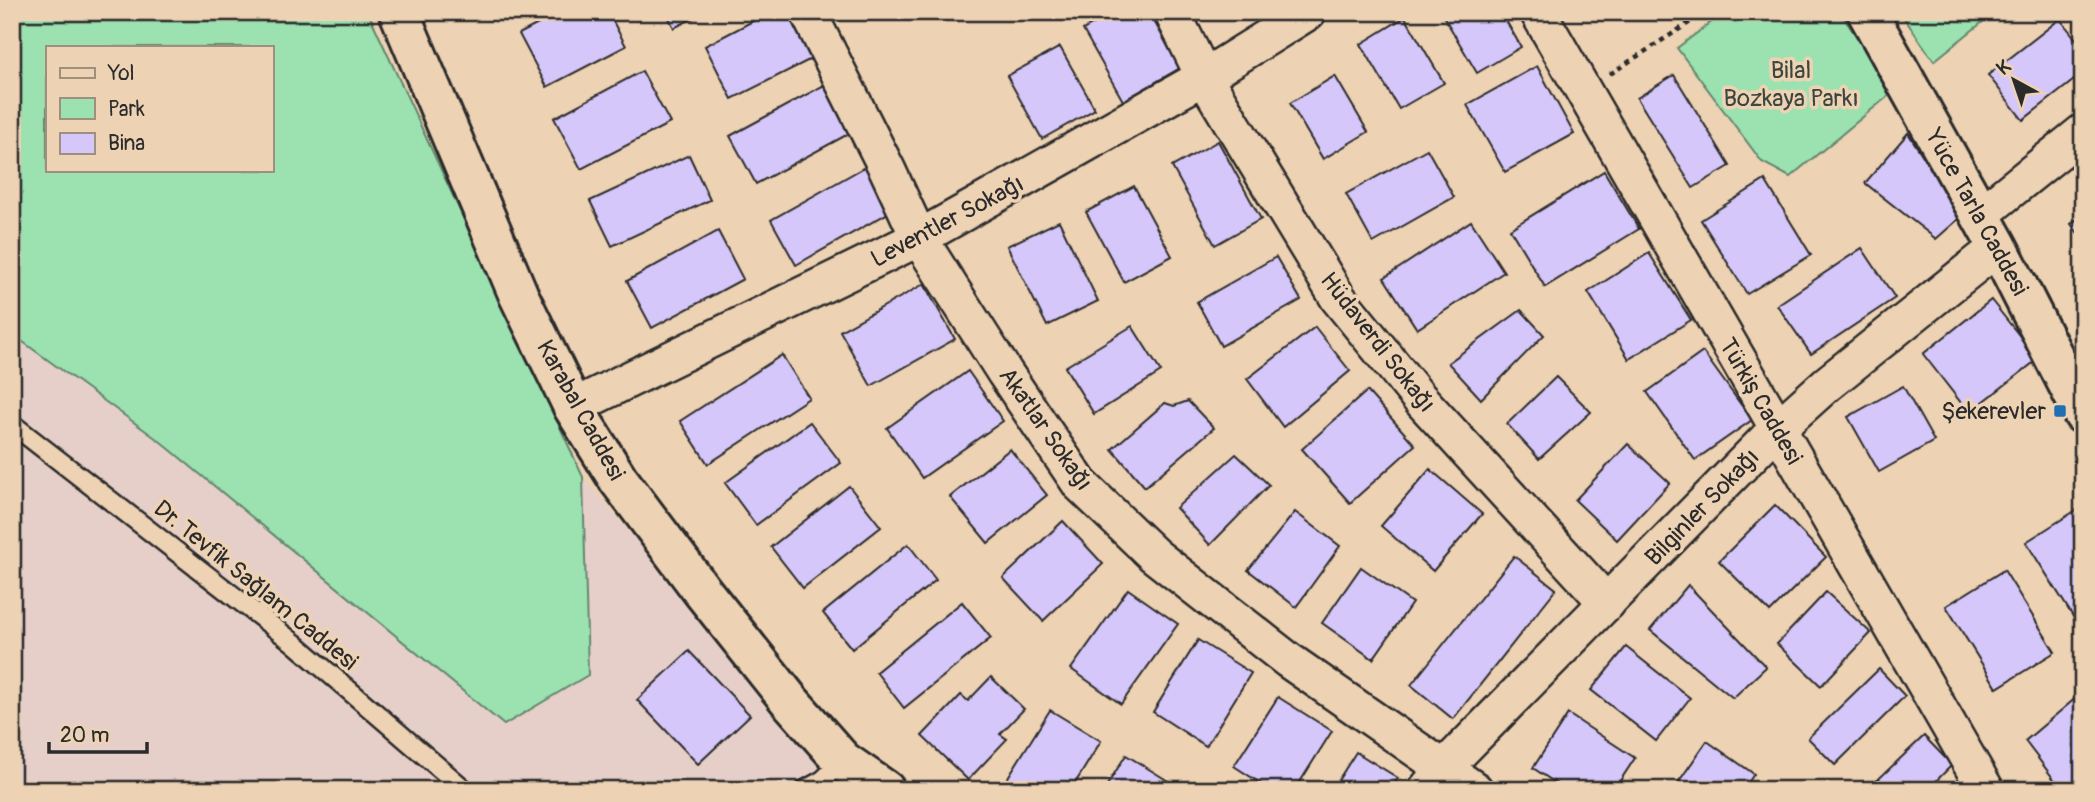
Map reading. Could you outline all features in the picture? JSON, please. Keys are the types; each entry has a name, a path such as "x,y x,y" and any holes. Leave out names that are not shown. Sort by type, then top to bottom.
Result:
{"street":[{"name":"Karabal Caddesi","path":"398,12 519,296 573,407 618,479 789,700 843,761 885,790"},
{"name":"Akatlar Sokağı","path":"808,12 919,238 1080,484 1154,555 1435,779 1475,790"},
{"name":"Hüdaverdi Sokağı","path":"1172,12 1204,77 1338,298 1420,399 1607,603"},
{"name":"Leventler Sokağı","path":"573,407 919,238 1204,77 1308,12"},
{"name":"Türkiş Caddesi","path":"1538,12 1986,790"},
{"name":"Yüce Tarla Caddesi","path":"1867,12 1989,231 2080,404"},
{"name":"Bilginler Sokağı","path":"1435,779 1777,429 1989,231 2083,132"}],"lane":[{"name":"Dr. Tevfik Sağlam Caddesi","path":"12,424 294,643 466,790"},
{"path":"805,790 823,780 843,761"}],"path":[{"path":"1583,91 1706,12"}],"shaded area":[{"path":"12,334 161,442 588,675 583,477 770,699 862,790 12,790"}],"green space":[{"path":"12,12 368,12 583,477 588,675 504,725 161,442 12,334"},
{"name":"Bilal Bozkaya Parkı","path":"1725,12 1840,12 1893,92 1790,177 1762,162 1677,48"},
{"path":"1900,12 1995,12 1934,61"}],"building":[{"path":"561,12 608,12 626,46 547,87 519,34"},
{"path":"666,12 705,12 674,28"},
{"path":"770,12 797,12 819,55 732,99 705,46"},
{"path":"1115,12 1149,12 1180,68 1123,101 1083,30"},
{"path":"1441,12 1501,12 1521,47 1477,73"},
{"path":"1405,17 1444,83 1399,109 1361,44"},
{"path":"2060,19 2083,48 2083,73 2023,120 1988,75"},
{"path":"1060,47 1095,109 1042,139 1007,76"},
{"path":"1537,66 1574,134 1505,172 1467,105"},
{"path":"642,71 670,123 581,169 554,118"},
{"path":"1674,75 1730,166 1693,188 1637,98"},
{"path":"1335,76 1368,132 1323,159 1290,103"},
{"path":"826,84 852,132 756,184 730,136"},
{"path":"1908,133 1962,216 1936,239 1865,183"},
{"path":"1218,141 1261,219 1215,245 1172,167"},
{"path":"1427,149 1454,197 1373,243 1346,194"},
{"path":"689,155 710,200 612,246 590,201"},
{"path":"870,164 895,209 796,265 771,220"},
{"path":"1604,171 1639,229 1545,287 1510,229"},
{"path":"1765,180 1811,255 1747,294 1701,220"},
{"path":"1134,186 1172,256 1124,282 1086,212"},
{"path":"2083,214 2083,240 2071,224"},
{"path":"1059,221 1098,301 1047,326 1007,246"},
{"path":"1471,221 1504,272 1417,329 1384,278"},
{"path":"718,231 743,279 652,328 627,281"},
{"path":"1862,248 1895,298 1811,354 1777,305"},
{"path":"1649,253 1691,320 1629,359 1588,292"},
{"path":"1276,257 1301,300 1221,346 1197,302"},
{"path":"924,284 955,339 871,386 840,331"},
{"path":"1991,300 2038,359 1969,413 1923,354"},
{"path":"1521,310 1544,335 1481,399 1448,363"},
{"path":"1132,326 1161,372 1094,414 1065,367"},
{"path":"1315,327 1350,371 1283,427 1247,379"},
{"path":"1703,352 1752,420 1695,460 1647,392"},
{"path":"782,355 809,398 708,464 680,421"},
{"path":"968,371 1003,421 922,478 887,428"},
{"path":"1556,377 1591,412 1539,459 1507,424"},
{"path":"1903,386 1934,441 1879,472 1848,417"},
{"path":"1367,391 1415,445 1350,503 1302,449"},
{"path":"1188,401 1214,428 1145,487 1112,449 1165,403 1174,406"},
{"path":"810,422 841,463 756,525 725,483"},
{"path":"1628,444 1670,483 1617,540 1575,500"},
{"path":"1010,449 1047,495 988,543 950,497"},
{"path":"1236,454 1269,485 1210,545 1176,508"},
{"path":"1430,469 1482,514 1433,571 1381,526"},
{"path":"849,486 881,527 803,588 771,547"},
{"path":"1775,505 1826,557 1770,612 1719,561"},
{"path":"2078,509 2083,516 2083,612 2074,618 2026,542"},
{"path":"1295,512 1340,546 1296,607 1248,570"},
{"path":"1063,521 1103,564 1043,621 1003,578"},
{"path":"908,544 936,580 852,649 823,613"},
{"path":"1514,556 1556,589 1453,719 1411,685"},
{"path":"1361,567 1412,603 1373,659 1322,623"},
{"path":"2004,570 2055,652 1997,688 1946,606"},
{"path":"1688,585 1766,667 1733,698 1650,630"},
{"path":"1128,589 1178,624 1121,704 1071,669"},
{"path":"1826,592 1871,633 1821,686 1777,644"},
{"path":"962,602 991,638 904,708 876,672"},
{"path":"1198,640 1251,673 1206,746 1153,712"},
{"path":"1626,647 1690,698 1656,741 1591,690"},
{"path":"689,651 750,715 698,764 637,700"},
{"path":"1879,669 1905,696 1835,765 1808,738"},
{"path":"991,677 1024,709 1000,734 1007,739 968,780 922,736 961,695 968,701"},
{"path":"1278,697 1332,731 1295,790 1271,790 1234,766"},
{"path":"2077,697 2083,705 2083,790 2062,790 2025,741"},
{"path":"1050,710 1101,741 1071,790 1000,790"},
{"path":"1568,714 1635,758 1614,790 1566,790 1533,768"},
{"path":"1924,736 1952,765 1927,790 1867,790"},
{"path":"1707,741 1754,774 1743,790 1673,790"},
{"path":"1356,752 1398,778 1390,790 1332,790"},
{"path":"1126,755 1178,787 1176,790 1104,790"}],"place":[{"name":"Şekerevler","path":"2060,411"}]}
